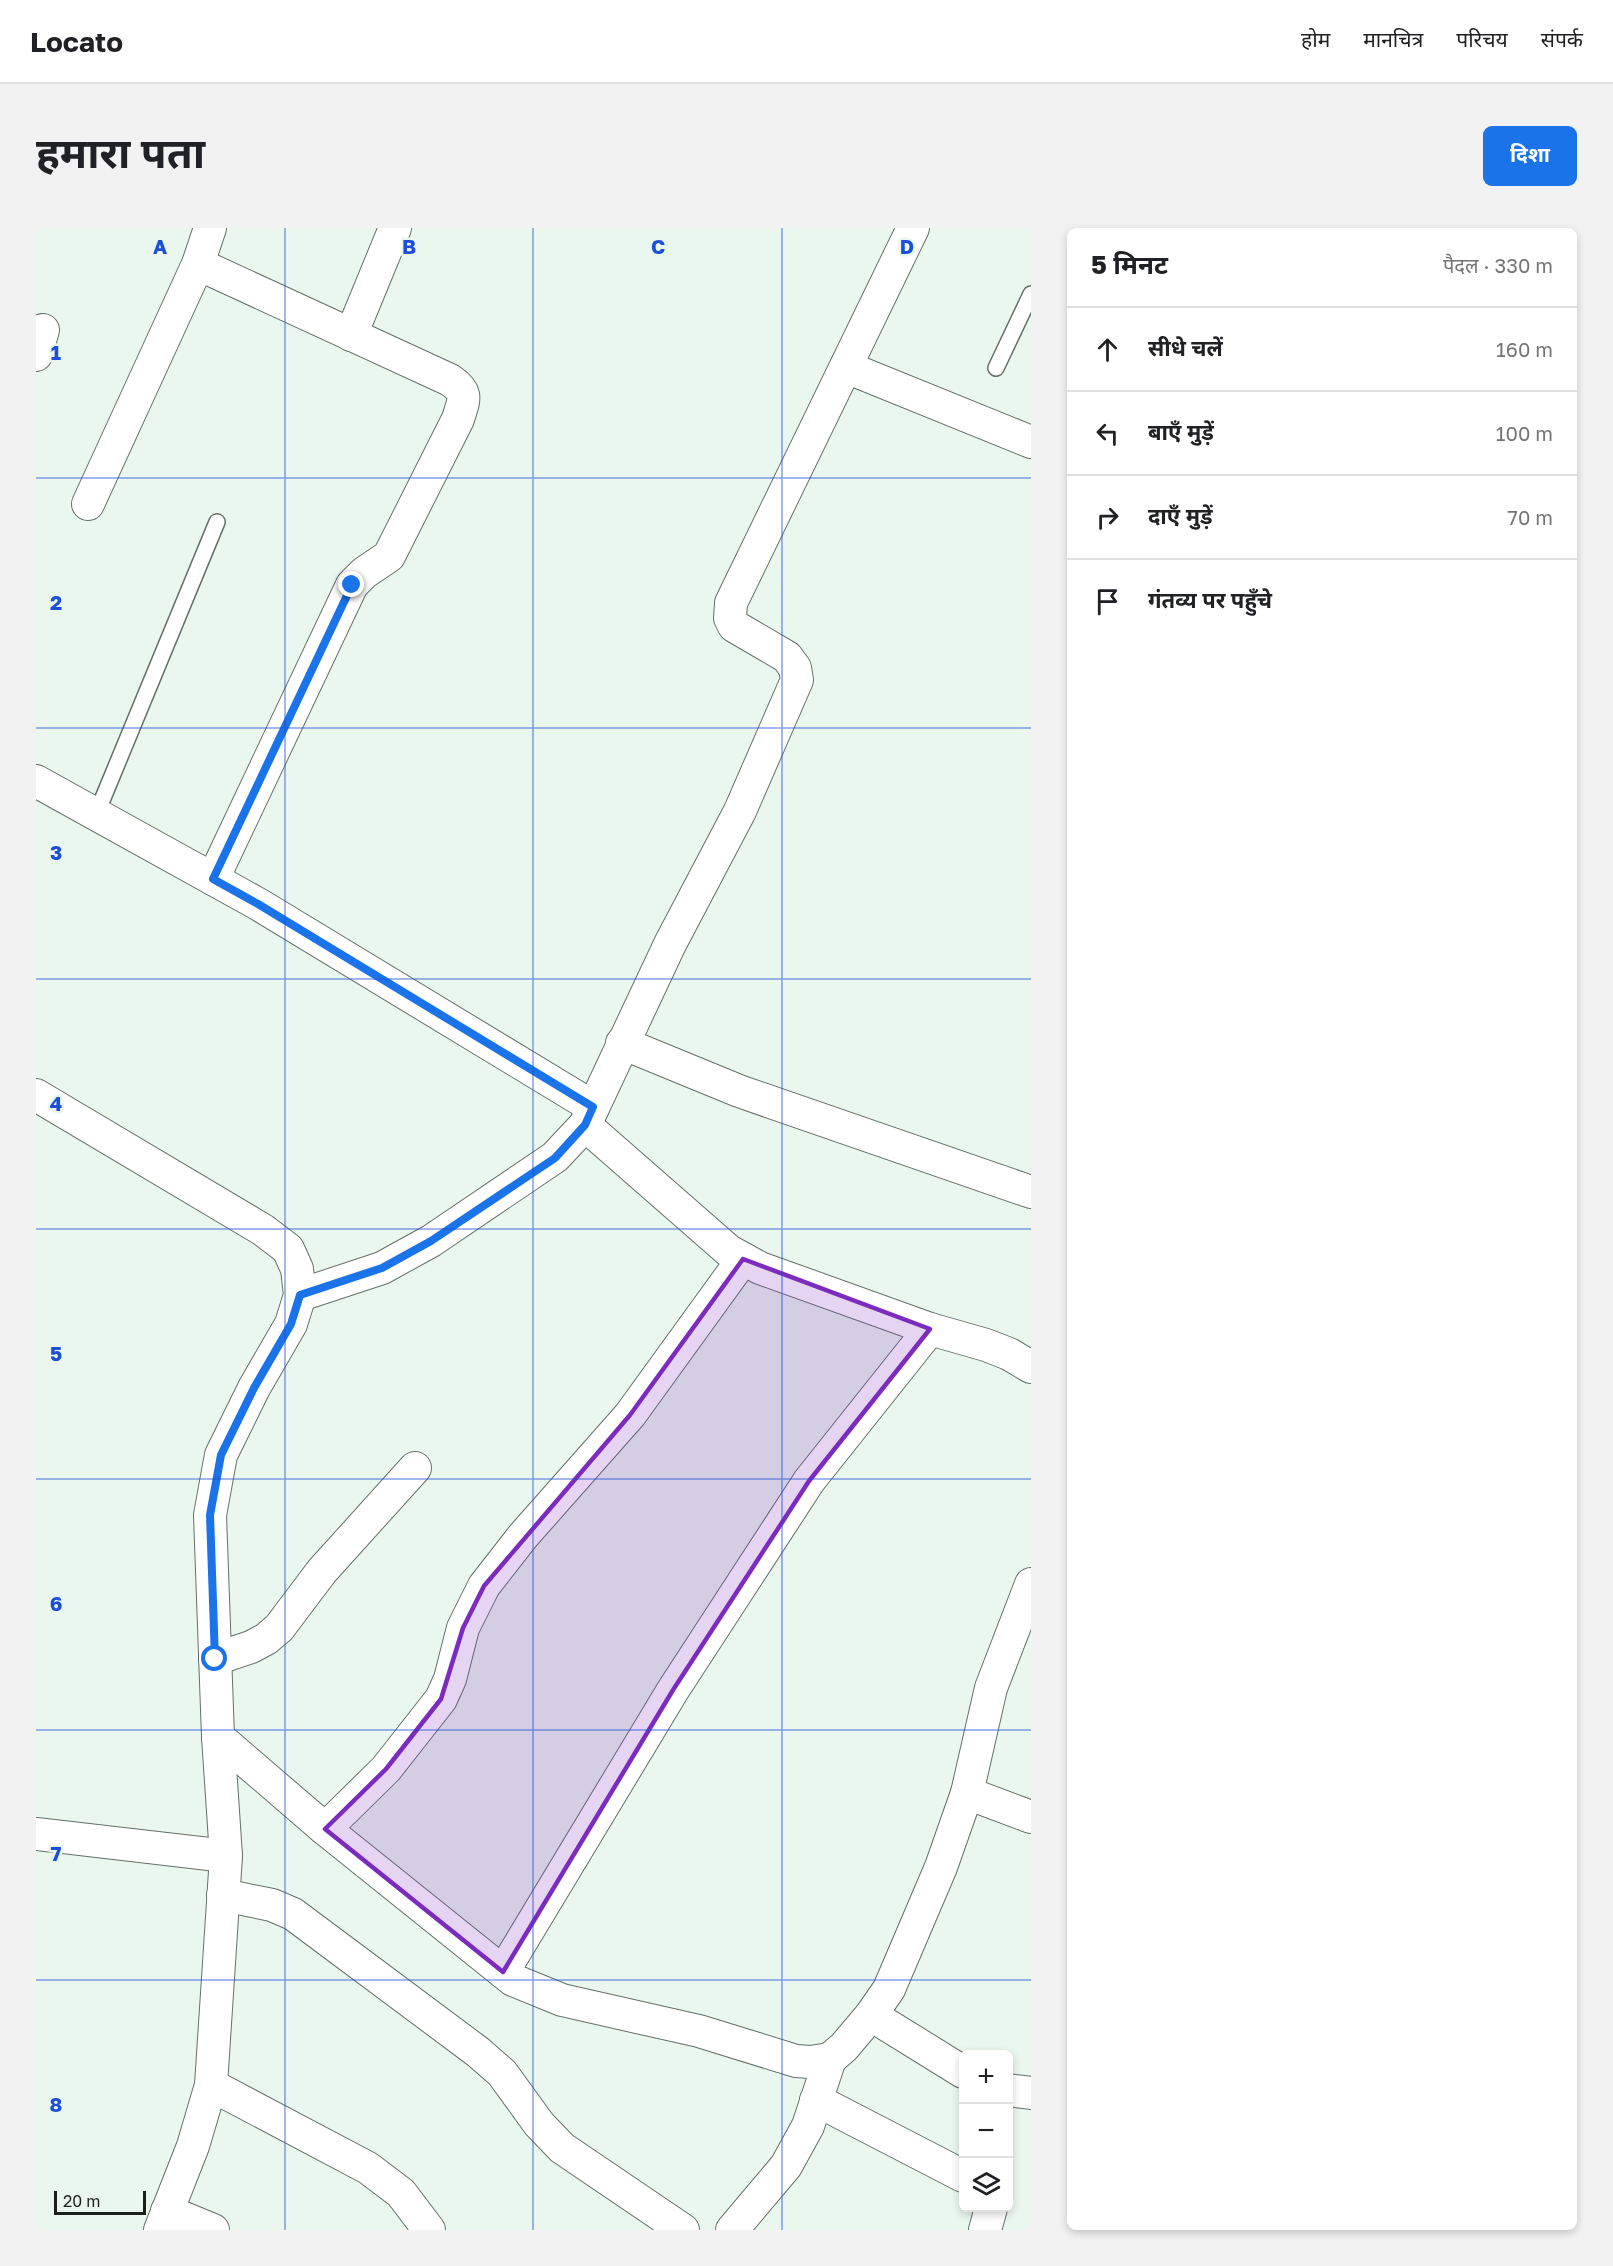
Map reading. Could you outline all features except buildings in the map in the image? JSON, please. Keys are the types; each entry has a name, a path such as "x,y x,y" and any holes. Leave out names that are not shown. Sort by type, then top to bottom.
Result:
{"street":[{"path":"88,504 198,264 210,228"},
{"path":"351,334 395,228"},
{"path":"300,1295 382,1268 431,1241 555,1158 589,1116 670,944 740,811 796,680 795,668 787,657 734,626 730,618 731,603 913,228"},
{"path":"198,264 450,380 462,388 465,398 458,419 389,556 364,573 352,585 213,879"},
{"path":"846,368 1031,442"},
{"path":"36,781 258,904 589,1116 703,1230 729,1251 760,1268 930,1329 986,1345 1031,1367"},
{"path":"622,1043 739,1091 1031,1192"},
{"path":"36,1095 263,1230 288,1249 297,1269 300,1295 291,1324 254,1388 221,1455 210,1515 218,1737 226,1856 211,2085 194,2146 164,2221 213,2230"},
{"path":"325,1828 386,1769 441,1699 450,1679 463,1628 484,1586 523,1536 630,1415 743,1259"},
{"path":"503,1972 673,1690 809,1481 930,1329"},
{"path":"215,1659 250,1647 266,1639 279,1628 322,1571 415,1468"},
{"path":"732,2230 786,2166 808,2126 830,2059 844,2047 871,2015 889,1989 942,1867 967,1793 991,1688 1031,1584"},
{"path":"218,1737 325,1828 503,1972 531,1989 562,2000 699,2031 796,2061 810,2062 830,2059"},
{"path":"967,1793 1031,1818"},
{"path":"36,1834 226,1856"},
{"path":"223,1895 272,1905 293,1914 478,2052 502,2073 539,2124 562,2148 683,2230"},
{"path":"871,2015 959,2070"},
{"path":"211,2085 368,2168 401,2193 429,2230"},
{"path":"1013,2091 1031,2093"},
{"path":"816,2100 959,2174"},
{"path":"985,2230 990,2212"}],"lane":[{"path":"996,368 1031,294"},
{"path":"96,814 218,522"}],"highlighted area":[{"path":"743,1259 930,1329 809,1481 673,1690 503,1972 325,1829 386,1769 441,1699 463,1628 484,1586 630,1415"}],"route":[{"path":"215,1659 210,1515 221,1455 254,1388 291,1324 300,1295 382,1268 431,1241 555,1158 585,1125 593,1107 213,879 352,585"}]}
